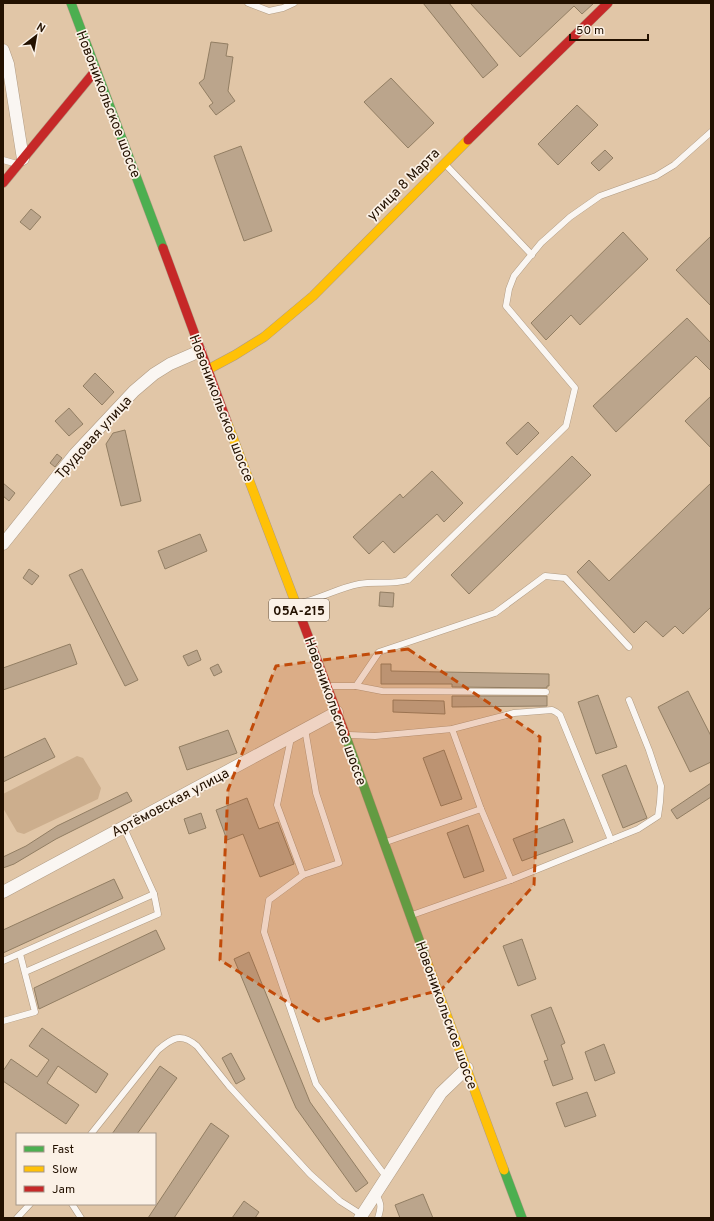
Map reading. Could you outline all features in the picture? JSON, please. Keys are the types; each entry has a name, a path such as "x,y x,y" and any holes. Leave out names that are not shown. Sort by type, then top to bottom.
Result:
{"main road":[{"name":"Новоникольское шоссе","path":"71,3 141,187 207,370 328,686 383,843 522,1218"},
{"name":"улица 8 Марта","path":"207,370 235,356 264,337 313,296 444,163 608,3"},
{"path":"3,184 96,70"}],"street":[{"path":"3,50 8,64 21,162"},
{"name":"Трудовая улица","path":"3,544 75,454 134,391 154,374 170,364 200,351"},
{"name":"Артёмовская улица","path":"3,892 337,712"},
{"path":"361,1216 376,1196 441,1093 467,1068"}],"lane":[{"path":"248,3 269,11 283,8 294,3"},
{"path":"297,604 313,601 345,588 360,584 401,582 408,580 566,426 575,388 506,306 509,289 514,276 541,243 570,217 600,196 656,176 674,165 711,132"},
{"path":"3,160 21,162"},
{"path":"444,163 532,254"},
{"path":"356,686 379,652 495,613 545,576 565,578 630,646"},
{"path":"328,686 356,686 382,690 546,692"},
{"path":"411,916 511,880 638,830 658,816 661,786 650,750 629,700"},
{"path":"346,735 375,736 452,729 514,713 552,710 558,713 611,840"},
{"path":"305,729 316,793 339,863 303,875 269,900 264,932 316,1084 387,1178"},
{"path":"452,729 481,808 511,880"},
{"path":"291,737 277,805 303,875"},
{"path":"383,843 481,808"},
{"path":"25,972 158,914 154,894 124,828"},
{"path":"3,961 154,894"},
{"path":"3,1021 35,1012 20,954"},
{"path":"92,1133 158,1050 165,1043 173,1039 178,1037 184,1038 197,1046 229,1086 310,1174 340,1201 361,1216"},
{"path":"376,1196 381,1202 378,1218"},
{"path":"17,1218 29,1205"},
{"path":"73,1205 81,1218"}],"highlighted area":[{"path":"408,649 540,737 534,885 441,990 318,1021 220,960 228,790 276,666"}],"shaded area":[{"path":"77,756 83,758 101,788 98,799 24,834 17,832 3,808 3,794"}],"building":[{"path":"423,3 449,3 498,65 483,78"},
{"path":"470,3 594,3 582,14 574,6 520,57"},
{"path":"211,42 228,44 226,56 233,57 228,91 235,101 216,115 209,106 213,103 199,83 204,79"},
{"path":"391,78 434,123 408,148 364,102"},
{"path":"577,105 598,125 558,165 538,144"},
{"path":"241,146 272,231 244,241 214,156"},
{"path":"605,150 613,158 599,171 591,163"},
{"path":"31,209 41,217 30,230 20,222"},
{"path":"623,232 648,259 580,325 571,315 546,340 531,323"},
{"path":"711,236 711,306 676,270"},
{"path":"687,318 711,343 711,371 696,356 616,432 593,406"},
{"path":"95,373 114,392 102,405 83,386"},
{"path":"711,396 711,448 685,421"},
{"path":"69,408 83,424 69,436 55,421"},
{"path":"528,422 539,433 517,455 506,443"},
{"path":"125,430 141,501 121,506 106,444 113,433"},
{"path":"57,454 62,458 55,467 50,463"},
{"path":"572,456 591,475 469,594 451,575"},
{"path":"432,471 463,503 444,522 437,514 394,553 383,541 369,554 353,537 400,494 403,498"},
{"path":"3,483 15,493 9,501 3,496"},
{"path":"711,483 711,607 683,634 675,626 663,637 646,621 634,633 577,572 589,560 609,581"},
{"path":"200,534 207,551 165,569 158,551"},
{"path":"29,569 39,576 32,585 23,578"},
{"path":"82,569 138,680 125,686 69,575"},
{"path":"380,592 394,593 393,607 379,606"},
{"path":"70,644 77,664 3,690 3,668"},
{"path":"197,650 201,660 188,666 183,656"},
{"path":"218,664 222,672 214,676 210,668"},
{"path":"381,664 391,664 391,671 549,674 549,686 547,686 547,688 452,687 452,684 381,684"},
{"path":"688,691 711,736 711,762 690,772 658,707"},
{"path":"598,695 617,747 596,754 578,702"},
{"path":"452,696 547,696 547,706 452,707"},
{"path":"393,700 444,701 445,714 393,712"},
{"path":"228,730 237,753 187,770 179,747"},
{"path":"45,738 55,757 3,782 3,758"},
{"path":"444,750 462,799 441,806 423,758"},
{"path":"626,765 647,818 623,828 602,775"},
{"path":"711,783 711,797 677,819 671,810"},
{"path":"127,792 132,801 56,839 14,864 3,868 3,857 26,846 57,826"},
{"path":"247,798 259,829 278,822 294,864 260,877 243,834 227,840 216,810"},
{"path":"201,813 206,828 189,834 184,819"},
{"path":"564,819 573,842 522,861 513,839"},
{"path":"468,825 484,871 464,878 447,833"},
{"path":"114,879 123,898 3,953 3,930"},
{"path":"156,930 165,949 39,1009 34,988"},
{"path":"522,939 536,979 518,986 503,946"},
{"path":"249,952 310,1102 368,1183 356,1192 296,1108 234,959"},
{"path":"551,1007 565,1043 561,1045 573,1079 553,1086 544,1061 548,1060 531,1015"},
{"path":"42,1028 108,1074 96,1093 58,1066 47,1083 79,1105 66,1124 3,1081 3,1071 11,1059 37,1077 49,1060 29,1046"},
{"path":"604,1044 615,1073 595,1081 585,1052"},
{"path":"231,1053 245,1079 236,1084 222,1058"},
{"path":"160,1066 177,1078 138,1133 113,1133"},
{"path":"587,1092 596,1116 565,1127 556,1103"},
{"path":"211,1123 229,1136 174,1218 148,1218"},
{"path":"423,1194 433,1218 400,1218 395,1205"},
{"path":"244,1201 259,1212 255,1218 232,1218"}],"traffic: fast":[{"path":"71,3 163,248"},
{"path":"345,734 426,959"},
{"path":"504,1170 522,1218"}],"traffic: slow":[{"path":"207,370 264,337 313,296 468,140"},
{"path":"227,422 299,612"},
{"path":"426,959 504,1170"}],"traffic: jam":[{"path":"468,140 608,3"},
{"path":"3,183 96,70"},
{"path":"163,248 227,422"},
{"path":"299,612 345,734"}]}
